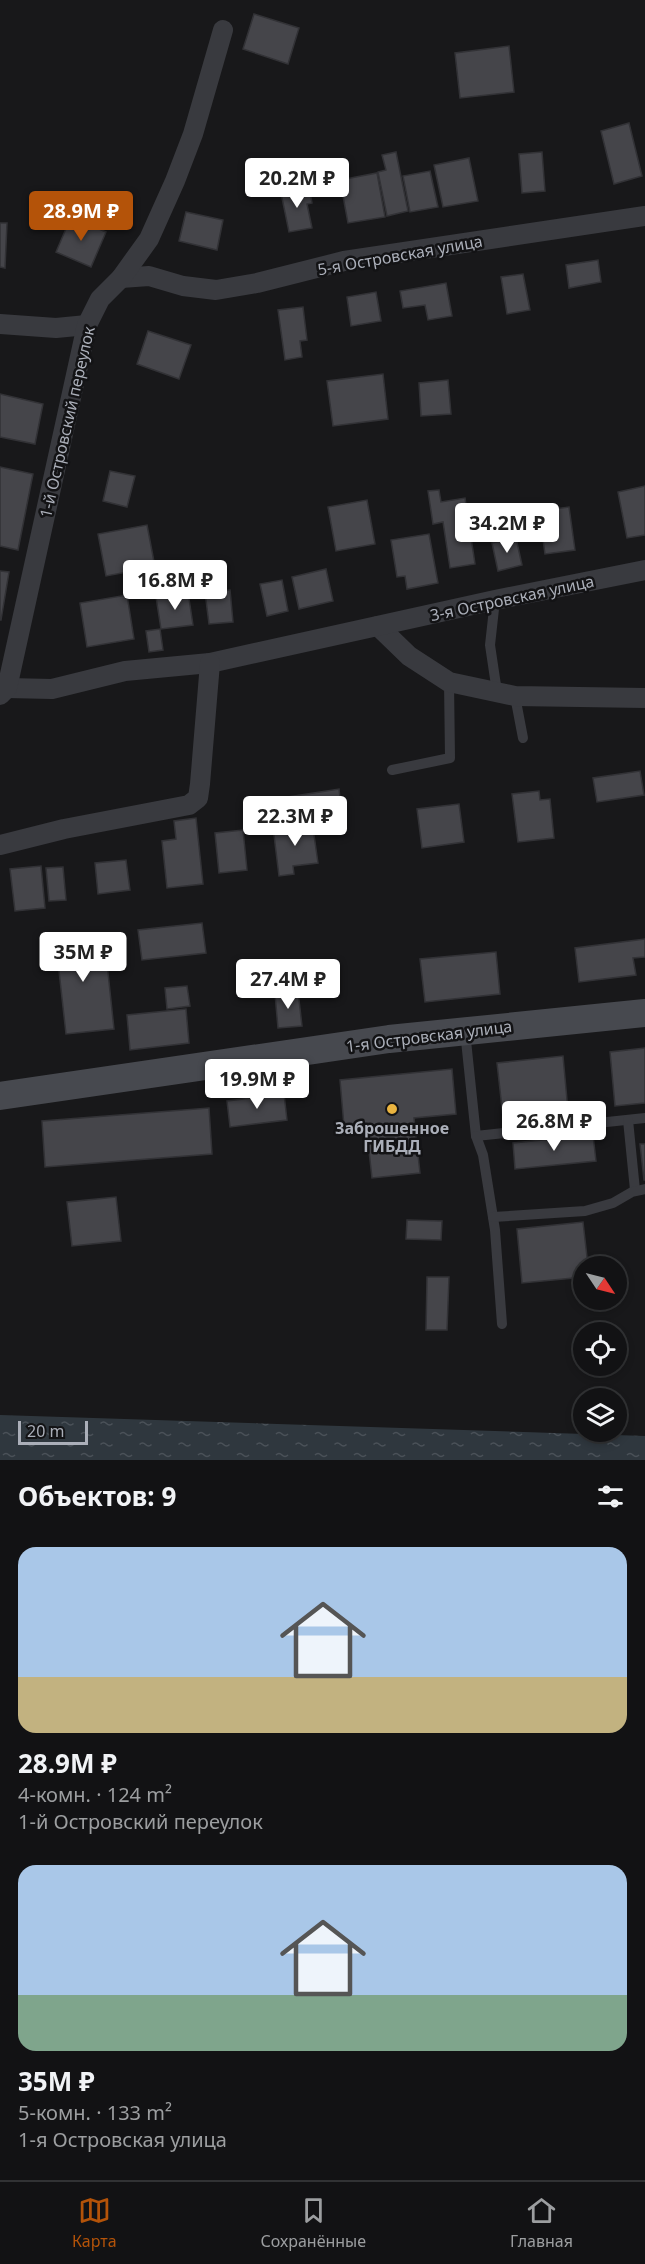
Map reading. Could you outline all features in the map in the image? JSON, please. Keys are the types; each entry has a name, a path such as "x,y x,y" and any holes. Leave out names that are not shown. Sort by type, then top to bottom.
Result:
{"street":[{"name":"1-й Островский переулок","path":"4,692 87,325 100,299 121,278 149,239 176,182 193,134 223,30"},
{"name":"5-я Островская улица","path":"121,278 149,276 183,286 216,290 257,283 344,261 645,216"},
{"path":"0,324 56,328 87,325"},
{"name":"3-я Островская улица","path":"4,692 52,689 125,671 210,663 495,600 645,570"},
{"path":"378,626 409,656 449,682 506,694 645,698"},
{"path":"0,845 64,829 189,805 198,798 210,663"},
{"name":"1-я Островская улица","path":"0,1096 389,1039 645,1013"}],"lane":[{"path":"495,600 490,645 523,738"},
{"path":"392,770 450,758 449,682"},
{"path":"465,1031 476,1136 483,1155 493,1217 500,1275 502,1324"},
{"path":"476,1136 645,1118"},
{"path":"493,1217 585,1212 613,1203 640,1190 628,1120"}],"water":[{"path":"0,1415 573,1434 573,1442 627,1442 627,1435 645,1436 645,1460 0,1460"}],"building":[{"path":"254,14 299,28 288,64 243,49"},
{"path":"509,46 514,92 460,98 455,53"},
{"path":"629,123 642,176 614,184 601,131"},
{"path":"396,152 408,211 387,216 378,172 386,170 382,155"},
{"path":"542,152 545,191 522,193 519,154"},
{"path":"469,158 478,201 443,207 434,165"},
{"path":"430,171 438,207 410,212 403,176"},
{"path":"377,173 385,217 348,223 340,180"},
{"path":"309,187 312,203 307,204 312,228 289,232 281,193"},
{"path":"186,212 223,220 217,250 179,241"},
{"path":"71,217 106,232 91,267 56,252"},
{"path":"0,223 7,223 5,268 0,267"},
{"path":"598,260 601,282 569,288 566,265"},
{"path":"523,274 530,310 507,314 501,277"},
{"path":"446,283 452,316 428,320 425,305 403,308 400,291"},
{"path":"376,292 381,321 351,326 347,297"},
{"path":"303,307 307,340 300,341 302,357 285,360 278,310"},
{"path":"148,331 191,345 179,379 137,364"},
{"path":"383,374 388,419 333,426 327,381"},
{"path":"448,380 451,414 421,416 419,383"},
{"path":"0,394 43,404 35,444 0,437"},
{"path":"0,467 33,474 18,550 0,546"},
{"path":"110,471 135,476 127,507 103,501"},
{"path":"645,486 645,535 627,538 618,492"},
{"path":"439,490 441,502 465,498 475,564 450,568 443,522 433,524 428,491"},
{"path":"367,500 375,544 336,551 328,507"},
{"path":"569,507 575,550 545,554 539,511"},
{"path":"147,525 155,567 106,576 98,534"},
{"path":"429,534 438,583 407,589 405,576 397,577 391,540"},
{"path":"516,538 522,565 498,571 492,543"},
{"path":"326,569 333,601 299,609 292,577"},
{"path":"0,571 9,572 1,620 0,620"},
{"path":"282,580 288,611 267,616 260,584"},
{"path":"230,590 233,622 209,624 205,592"},
{"path":"188,592 193,625 161,629 156,597"},
{"path":"127,595 134,639 87,647 80,603"},
{"path":"160,629 163,650 149,652 146,631"},
{"path":"640,771 644,795 597,802 593,778"},
{"path":"339,789 341,806 290,814 288,797"},
{"path":"539,791 540,800 550,799 554,838 518,842 512,794"},
{"path":"459,804 464,842 422,848 417,809"},
{"path":"196,818 203,884 167,888 162,841 176,839 174,821"},
{"path":"312,821 318,863 293,866 294,874 279,876 273,827"},
{"path":"243,830 247,870 219,873 215,833"},
{"path":"126,860 130,890 98,894 95,863"},
{"path":"41,866 45,908 15,911 10,869"},
{"path":"63,867 66,900 49,901 46,868"},
{"path":"202,923 206,953 142,960 138,930"},
{"path":"104,935 114,1029 66,1034 58,962 48,963 46,941"},
{"path":"645,939 645,957 633,958 636,975 579,982 575,948"},
{"path":"496,952 500,994 425,1002 420,959"},
{"path":"187,986 190,1006 167,1009 165,988"},
{"path":"298,991 302,1026 278,1028 275,994"},
{"path":"186,1009 189,1043 130,1050 127,1015"},
{"path":"645,1048 645,1103 615,1106 610,1052"},
{"path":"563,1056 568,1111 503,1117 497,1063"},
{"path":"452,1069 456,1114 414,1118 420,1173 372,1178 366,1124 344,1126 340,1080"},
{"path":"284,1094 287,1120 230,1127 227,1101"},
{"path":"209,1108 212,1154 45,1167 42,1121"},
{"path":"593,1135 596,1161 515,1169 513,1143"},
{"path":"640,1144 645,1144 645,1180 644,1180"},
{"path":"116,1197 121,1241 72,1246 67,1202"},
{"path":"407,1220 442,1221 441,1240 406,1239"},
{"path":"583,1222 587,1256 573,1256 573,1278 522,1283 517,1229"},
{"path":"427,1277 449,1277 447,1330 426,1330"}],"place":[{"name":"Заброшенное ГИБДД","path":"392,1109"}]}
